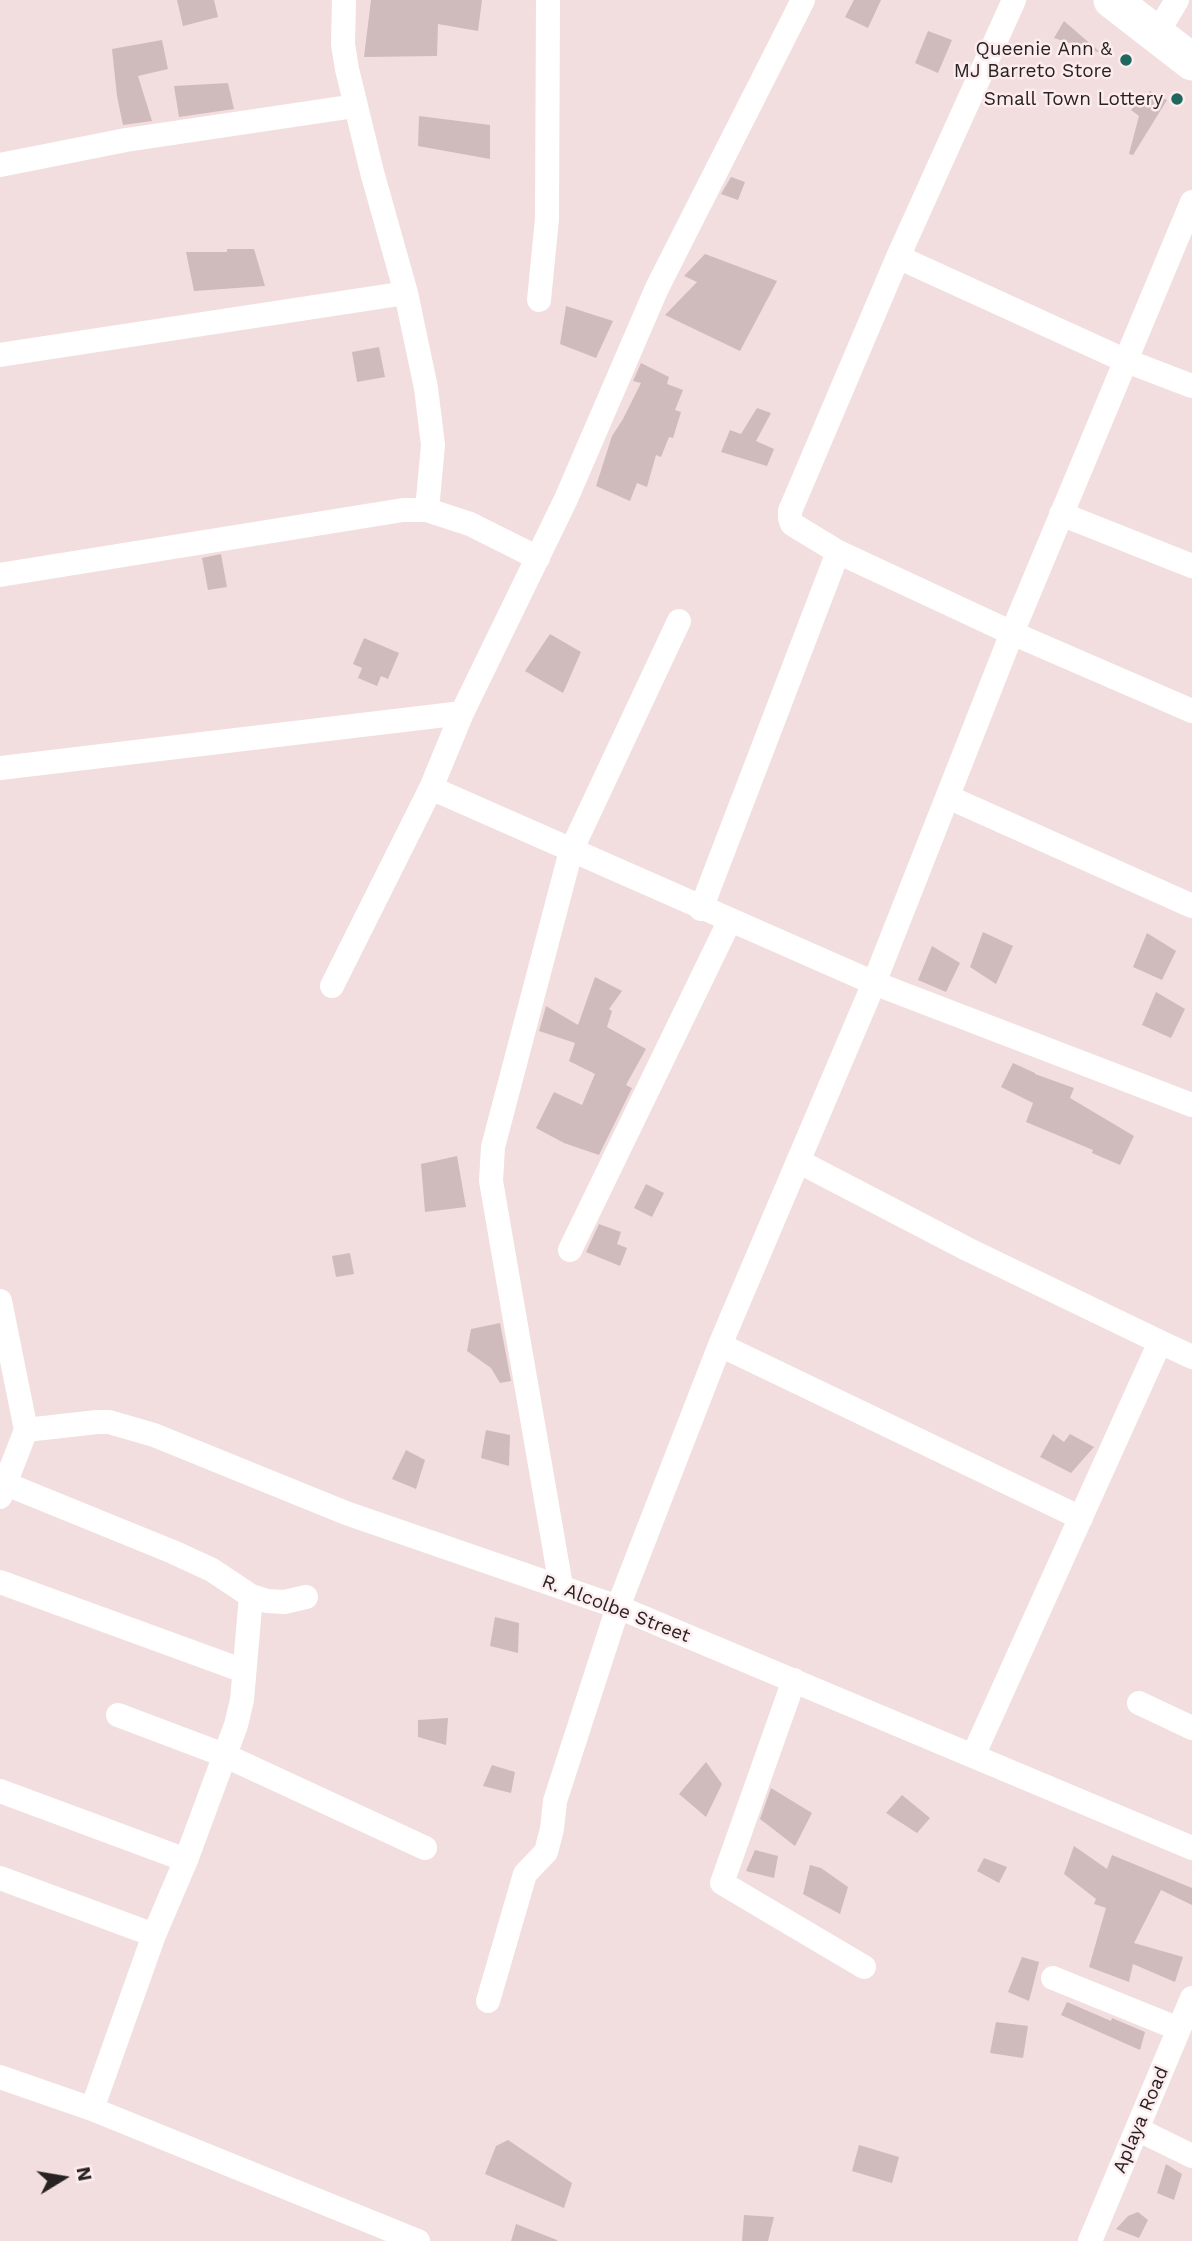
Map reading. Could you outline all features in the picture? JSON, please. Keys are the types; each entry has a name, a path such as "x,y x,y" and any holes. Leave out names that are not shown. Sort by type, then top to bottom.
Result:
{"highway":[{"path":"1112,0 1192,62"}],"street":[{"path":"344,0 344,44 355,106 406,293 426,388 433,445 427,510"},
{"path":"539,300 547,219 548,0"},
{"path":"332,986 431,788 462,713 566,499 657,288 803,0"},
{"path":"1014,0 898,257 790,511 792,524 838,552 1012,633 1192,711"},
{"path":"1157,33 1177,0"},
{"path":"0,165 126,140 355,106"},
{"path":"488,2001 525,1874 547,1852 555,1801 618,1607 720,1345 874,983 1060,514 1192,202"},
{"path":"898,257 1124,360 1192,386"},
{"path":"0,355 406,293"},
{"path":"0,575 403,510 427,510 470,524 538,558"},
{"path":"1060,514 1192,566"},
{"path":"701,909 838,552"},
{"path":"561,1586 491,1181 491,1167 501,1114 571,851 678,621"},
{"path":"0,768 462,713"},
{"path":"431,788 874,983 1192,1105"},
{"path":"947,797 1192,906"},
{"path":"570,1250 730,920"},
{"path":"798,1161 967,1249 1192,1357"},
{"path":"0,1301 26,1430 3,1491 173,1552 212,1570 251,1596 284,1602 306,1597"},
{"path":"973,1756 1160,1342"},
{"path":"720,1345 1081,1518"},
{"name":"R. Alcolbe Street","path":"26,1430 97,1422 154,1434 346,1513 618,1607 1192,1848"},
{"path":"0,1583 244,1671"},
{"path":"92,2109 154,1935 186,1860 236,1725 251,1596"},
{"path":"794,1680 722,1884 864,1967"},
{"path":"1139,1703 1192,1728"},
{"path":"118,1715 224,1755 425,1847"},
{"path":"0,1791 186,1860"},
{"path":"0,1878 154,1935"},
{"path":"1053,1978 1179,2029"},
{"name":"Aplaya Road","path":"1090,2241 1192,1998"},
{"path":"0,2077 92,2109 418,2241"},
{"path":"1137,2129 1192,2156"}],"building":[{"path":"177,0 214,0 218,17 183,26"},
{"path":"371,0 482,0 478,31 438,24 437,56 364,57"},
{"path":"854,0 881,0 868,28 845,17"},
{"path":"1064,21 1101,53 1054,38"},
{"path":"928,31 952,40 938,73 915,63"},
{"path":"162,40 168,69 138,76 152,121 123,125 112,49"},
{"path":"228,83 234,109 179,117 174,86"},
{"path":"1150,91 1167,100 1133,155 1129,154 1139,116 1131,110"},
{"path":"419,116 490,125 490,159 418,146"},
{"path":"731,177 745,182 738,200 721,194"},
{"path":"227,249 254,249 265,286 194,291 186,252 227,252"},
{"path":"705,254 777,281 740,351 665,315 697,282 684,276"},
{"path":"566,306 613,321 596,358 560,344"},
{"path":"379,347 385,377 357,382 352,352"},
{"path":"641,363 669,377 667,384 683,390 675,410 681,412 673,438 669,437 661,457 656,455 647,487 637,483 630,501 596,486 612,436 641,383 633,381"},
{"path":"757,408 771,413 756,441 774,449 767,466 721,452 730,430 741,434"},
{"path":"221,554 227,587 208,590 202,558"},
{"path":"550,634 581,652 563,693 525,671"},
{"path":"364,638 399,653 388,679 381,676 377,686 358,678 362,668 353,664"},
{"path":"983,932 1013,946 996,984 970,967"},
{"path":"1147,933 1176,951 1162,980 1133,967"},
{"path":"932,946 960,963 946,992 918,980"},
{"path":"595,977 622,991 609,1009 612,1011 607,1027 646,1049 626,1085 632,1088 599,1155 564,1143 536,1128 554,1092 582,1105 595,1074 569,1061 575,1043 539,1031 546,1006 578,1025"},
{"path":"1156,992 1185,1009 1171,1038 1142,1025"},
{"path":"1013,1063 1074,1088 1070,1098 1134,1136 1120,1165 1092,1153 1093,1150 1026,1122 1033,1103 1001,1087"},
{"path":"457,1156 466,1207 425,1212 421,1164"},
{"path":"646,1184 664,1193 652,1217 634,1208"},
{"path":"599,1224 621,1232 617,1244 627,1248 620,1266 586,1252"},
{"path":"350,1253 354,1274 336,1277 332,1256"},
{"path":"500,1323 511,1381 500,1383 491,1368 467,1351 471,1329"},
{"path":"486,1430 510,1435 509,1466 481,1458"},
{"path":"1053,1434 1064,1442 1070,1434 1094,1447 1071,1473 1040,1457"},
{"path":"406,1450 425,1460 416,1489 392,1479"},
{"path":"495,1617 519,1623 518,1653 490,1646"},
{"path":"448,1718 446,1745 418,1737 418,1720"},
{"path":"706,1762 722,1784 706,1817 679,1794"},
{"path":"492,1765 515,1772 511,1793 483,1786"},
{"path":"771,1788 812,1813 795,1846 760,1819"},
{"path":"902,1795 930,1818 917,1833 886,1813"},
{"path":"1074,1846 1107,1869 1112,1855 1192,1888 1192,1905 1161,1890 1134,1943 1183,1957 1175,1982 1133,1964 1129,1982 1089,1967 1106,1908 1094,1904 1096,1899 1064,1874"},
{"path":"755,1850 778,1856 774,1878 746,1871"},
{"path":"984,1858 1007,1867 999,1883 977,1871"},
{"path":"810,1865 821,1868 848,1887 840,1914 803,1894"},
{"path":"1022,1957 1039,1962 1029,2001 1008,1992"},
{"path":"1067,2002 1145,2032 1140,2050 1061,2015"},
{"path":"996,2022 1028,2026 1023,2058 990,2053"},
{"path":"508,2140 572,2183 564,2208 485,2174 496,2146"},
{"path":"859,2145 899,2157 892,2183 852,2171"},
{"path":"1166,2164 1182,2174 1174,2200 1157,2193"},
{"path":"1138,2212 1148,2220 1139,2238 1116,2229 1128,2216"},
{"path":"744,2215 774,2217 768,2241 742,2241"},
{"path":"516,2224 557,2240 557,2241 511,2241"}],"place":[{"name":"Queenie Ann & MJ Barreto Store","path":"1126,60"},
{"name":"Small Town Lottery","path":"1177,99"}]}
